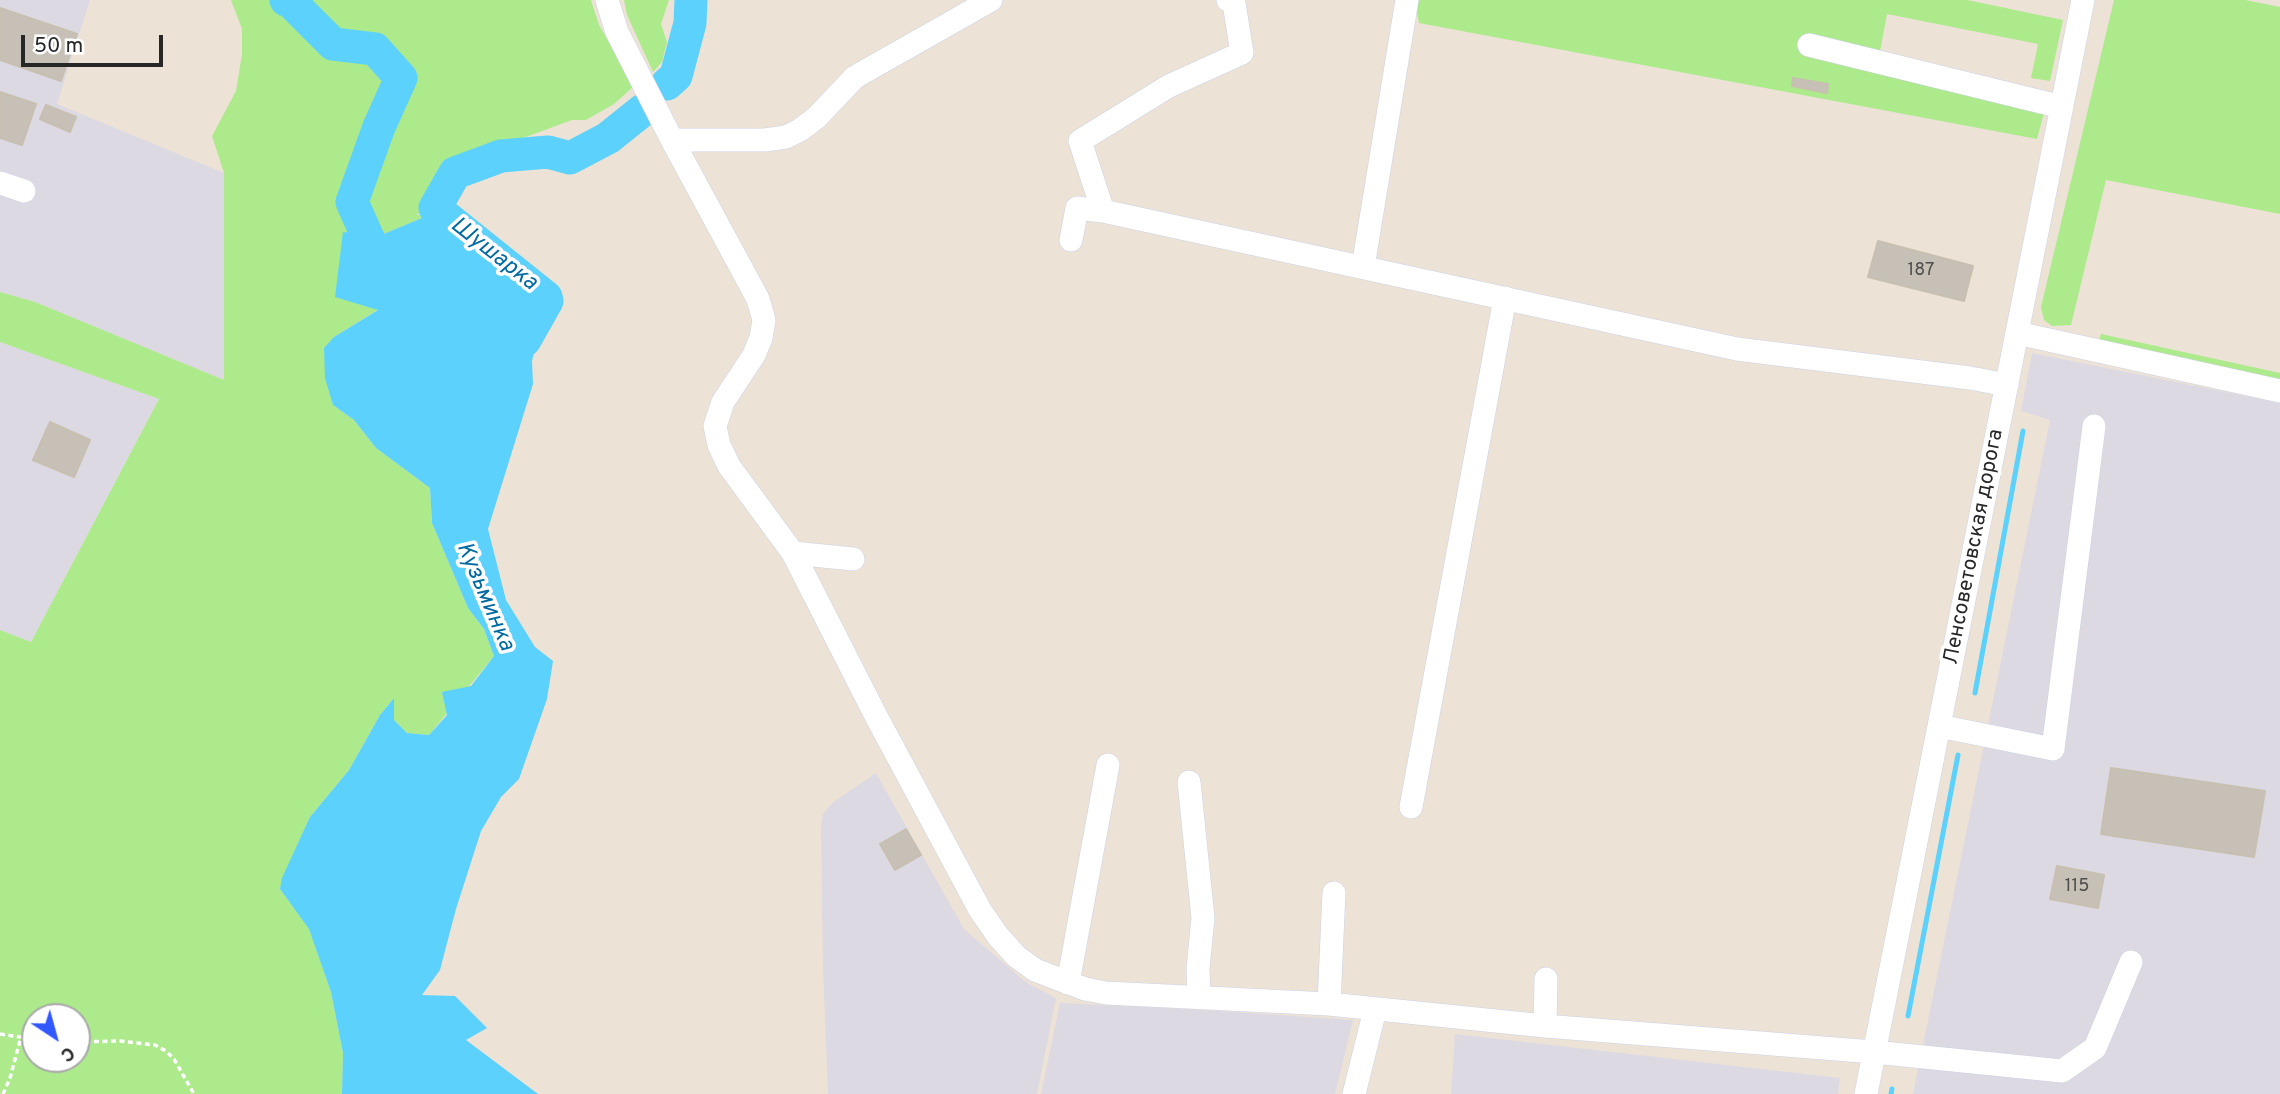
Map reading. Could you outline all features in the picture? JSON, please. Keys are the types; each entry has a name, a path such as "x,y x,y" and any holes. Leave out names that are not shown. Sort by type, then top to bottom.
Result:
{"street":[{"path":"607,0 617,32 758,299 764,320 754,355 723,402 715,426 719,445 729,466 793,553 889,741 980,910 1016,956 1035,970 1068,984 1106,993 1329,1004 1545,1026 1874,1052 2062,1071 2095,1048 2131,962"},
{"path":"672,140 731,141 786,137 816,118 855,77 991,0"},
{"path":"1102,211 1080,141 1169,86 1242,52 1234,3 1228,0"},
{"path":"1363,267 1407,0"},
{"name":"Ленсоветовская дорога","path":"1866,1094 2083,0"},
{"path":"1809,45 2062,107"},
{"path":"0,183 24,191"},
{"path":"1071,240 1077,208 1102,211 1737,349 2007,385"},
{"path":"1411,807 1505,298"},
{"path":"2017,333 2280,391"},
{"path":"1939,726 2053,749 2094,426"},
{"path":"793,553 853,559"},
{"path":"1068,984 1108,765"},
{"path":"1189,782 1203,918 1198,968 1199,997"},
{"path":"1329,1004 1334,893"},
{"path":"1545,1026 1546,979"},
{"path":"1354,1094 1376,1010"}],"path":[{"path":"0,1034 21,1037 3,1094"},
{"path":"91,1041 155,1045 174,1059 194,1094"}],"shaded area":[{"path":"0,0 90,0 57,104 224,173 224,380 35,302 0,292"},
{"path":"0,342 159,399 31,642 0,630"},
{"path":"2032,353 2280,403 2280,1094 1913,1094 2050,420 2021,411"},
{"path":"876,773 964,929 1027,983 1056,998 1037,1094 828,1094 823,969 823,814 832,803"},
{"path":"1060,1003 1353,1020 1335,1094 1041,1094"},
{"path":"1455,1034 1840,1078 1838,1094 1451,1094"}],"green space":[{"path":"231,0 591,0 599,25 634,86 614,104 586,120 572,120 512,142 523,164 491,167 478,160 471,173 459,176 427,209 416,215 434,213 381,235 344,232 379,309 334,337 333,405 354,420 376,448 430,488 432,523 468,608 484,629 494,656 429,735 407,733 394,720 393,699 380,715 349,770 310,817 280,889 309,928 331,992 343,1053 342,1094 0,1094 0,630 31,642 159,399 0,342 0,292 35,302 224,380 224,173 212,136 236,91 242,54 242,29"},
{"path":"624,0 669,0 661,24 667,42 662,62 653,72 627,15"},
{"path":"1415,0 1967,0 2063,20 2050,81 2031,78 2038,44 1887,14 1876,73 2045,109 2037,139 1419,23"},
{"path":"2114,0 2245,0 2280,7 2280,214 2106,180 2071,325 2052,326 2044,320 2041,307"},
{"path":"2101,334 2280,373 2280,380 2099,340"}],"water":[{"path":"434,213 547,301 532,361 533,384 488,529 506,600 535,647 553,661 547,699 519,779 501,797 481,831 440,970 422,995 455,996 487,1028 466,1040 538,1094 342,1094 343,1053 331,992 309,929 280,889 282,878 310,817 349,770 380,715 394,698 394,720 407,733 429,735 447,715 442,692 471,686 494,656 484,629 468,608 432,523 430,488 376,448 354,420 333,405 325,378 324,348 334,337 378,310 335,297 343,232 381,235"}],"building":[{"path":"0,8 77,34 61,81 0,60"},
{"path":"1793,78 1828,84 1827,93 1792,86"},
{"path":"0,92 36,104 22,145 0,138"},
{"path":"46,105 76,117 70,132 40,119"},
{"path":"1878,241 1973,266 1964,301 1868,277"},
{"path":"50,422 90,440 74,477 33,460"},
{"path":"2111,768 2265,791 2254,857 2101,834"},
{"path":"906,829 921,855 895,870 880,844"},
{"path":"2057,866 2104,875 2098,908 2050,899"}],"waterway":[{"name":"Кузьминка","path":"286,0 333,44 375,49 401,78 379,127 352,202 384,274"},
{"name":"Шушарка","path":"667,84 676,76 690,23 691,0"},
{"name":"Шушарка","path":"525,340 547,301 546,297 435,208 455,173 501,156 548,152 570,158 608,138 643,110"},
{"path":"1975,693 2023,431"},
{"path":"1908,1016 1958,755"},
{"path":"1891,1094 1892,1089"}]}
